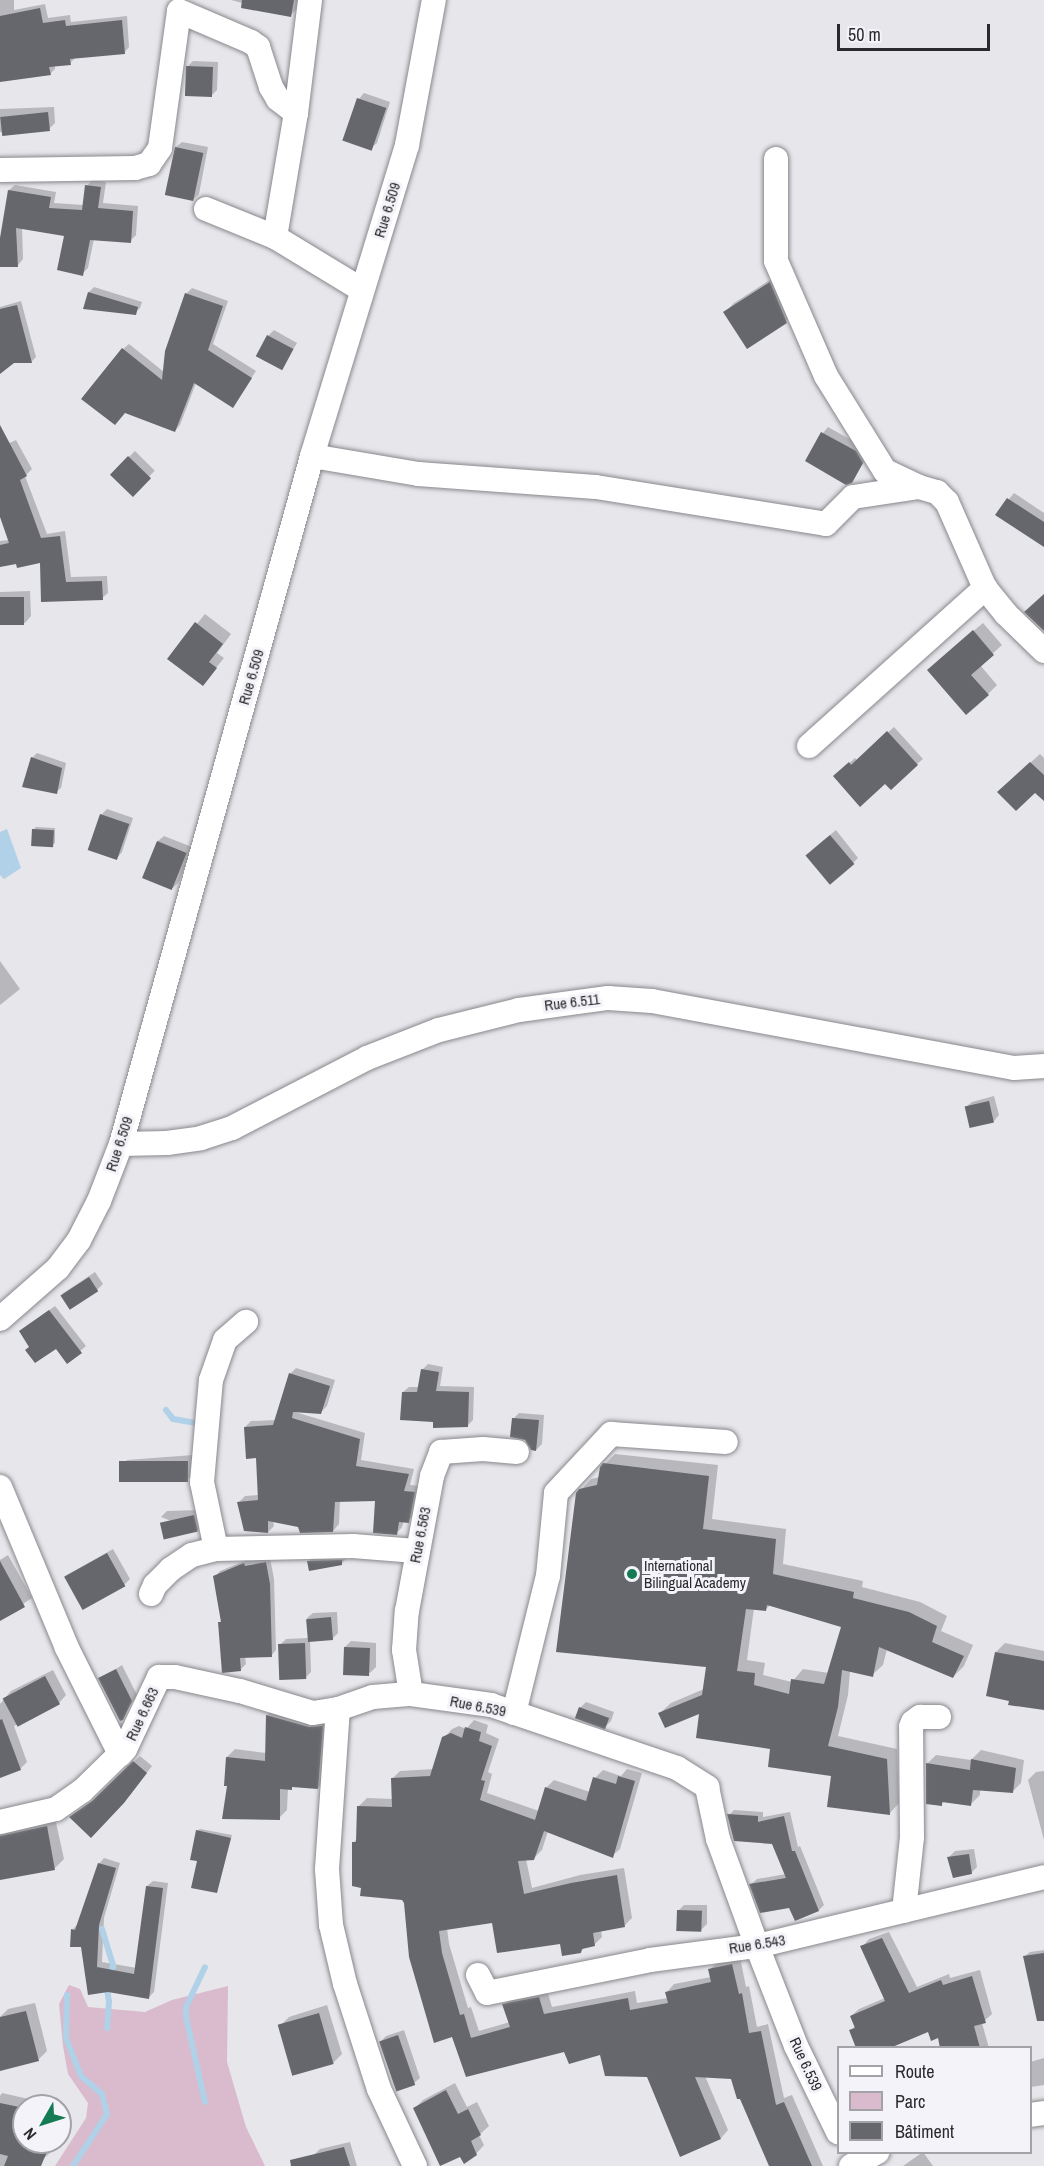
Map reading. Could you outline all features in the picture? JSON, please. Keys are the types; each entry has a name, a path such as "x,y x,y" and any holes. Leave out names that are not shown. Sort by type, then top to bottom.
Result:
{"street":[{"path":"275,237 296,113 310,0"},
{"name":"Rue 6.509","path":"0,1319 58,1268 79,1240 99,1201 121,1144 312,456 407,145 434,0"},
{"path":"0,170 135,168 149,164 160,148 180,5 258,47 271,87 278,99 296,113"},
{"path":"776,159 776,261 821,365 885,471 919,487 937,492 947,502 985,588 1006,614 1044,651"},
{"path":"206,209 275,237 362,290"},
{"path":"312,456 418,474 596,487 826,524 853,497 919,487"},
{"path":"809,746 985,588"},
{"name":"Rue 6.511","path":"121,1144 168,1143 201,1138 232,1128 367,1058 439,1030 519,1010 598,999 652,1001 1014,1068 1044,1066"},
{"path":"216,1549 202,1482 211,1380 225,1340 246,1322"},
{"path":"514,1713 548,1576 556,1492 611,1434 726,1442"},
{"name":"Rue 6.563","path":"411,1694 404,1650 416,1551 432,1476 441,1452 483,1449 517,1452"},
{"path":"0,1487 67,1648 120,1754"},
{"path":"151,1594 155,1585 171,1569 192,1555 216,1549 353,1546 416,1551"},
{"name":"Rue 6.663","path":"0,1821 56,1809 82,1791 120,1754 135,1732 158,1679 165,1676 240,1691 313,1713 338,1709"},
{"name":"Rue 6.539","path":"338,1709 373,1697 411,1694 491,1706 677,1768 707,1787 718,1839 757,1946 796,2046 837,2130"},
{"path":"338,1709 327,1869 331,1925 345,1984 379,2089 415,2166"},
{"path":"904,1911 912,1837 912,1727 913,1722 920,1717 939,1718"},
{"name":"Rue 6.543","path":"478,1975 488,1993 650,1960 757,1946 1044,1877"},
{"path":"852,2162 872,2154"}],"green space":[{"path":"69,1985 80,1989 88,2007 145,2012 172,2000 228,1986 227,2062 246,2127 265,2166 55,2166 63,2154 72,2154 72,2140 86,2118 88,2103 68,2074 59,2004"}],"water":[{"path":"7,829 21,868 4,879 0,875 0,832"}],"building":[{"path":"242,0 294,0 291,17 241,8"},
{"path":"40,8 43,23 65,20 66,26 122,20 125,54 70,59 71,65 49,67 51,75 0,82 0,16"},
{"path":"186,66 213,67 212,97 185,96"},
{"path":"357,98 386,108 372,151 342,141"},
{"path":"48,112 50,131 2,136 0,117"},
{"path":"175,147 203,153 193,201 165,195"},
{"path":"85,185 101,187 98,208 133,211 131,243 90,240 83,276 57,270 64,236 16,228 18,267 0,267 0,238 8,190 51,197 49,208 82,210"},
{"path":"770,282 787,323 747,349 723,312"},
{"path":"88,292 138,307 136,315 83,309"},
{"path":"185,293 223,306 208,350 252,378 233,408 194,383 175,432 125,413 115,425 81,399 122,348 162,380 165,351"},
{"path":"17,305 32,363 14,363 0,374 0,309"},
{"path":"267,335 293,349 282,370 256,356"},
{"path":"0,425 27,476 20,480 41,538 60,536 66,582 102,581 103,600 41,602 40,563 17,568 16,564 0,567 0,545 9,543 0,517"},
{"path":"821,432 856,451 863,463 852,483 846,485 805,461"},
{"path":"128,456 151,478 133,497 110,475"},
{"path":"1007,498 1044,522 1044,547 995,515"},
{"path":"1044,594 1044,631 1024,612"},
{"path":"0,597 24,597 24,625 0,625"},
{"path":"195,622 223,644 209,662 217,668 203,686 167,659"},
{"path":"973,630 994,655 971,675 989,695 966,715 927,670"},
{"path":"887,731 918,765 891,790 885,784 860,807 833,776 849,762 851,765"},
{"path":"31,757 62,768 57,794 22,787"},
{"path":"1030,762 1044,775 1044,801 1035,793 1016,811 997,792"},
{"path":"100,814 129,824 117,860 88,850"},
{"path":"32,829 54,830 53,847 31,846"},
{"path":"830,835 854,864 830,885 805,856"},
{"path":"157,841 187,853 172,890 142,878"},
{"path":"989,1101 994,1122 970,1128 965,1107"},
{"path":"89,1277 98,1291 70,1310 60,1296"},
{"path":"49,1310 82,1353 67,1364 56,1349 35,1363 25,1350 29,1347 19,1331"},
{"path":"421,1369 439,1372 436,1391 469,1392 468,1427 433,1428 433,1422 400,1420 402,1392 417,1392"},
{"path":"289,1373 330,1386 321,1414 293,1412 292,1418 360,1439 356,1466 409,1474 404,1491 415,1492 409,1523 399,1522 397,1535 373,1533 375,1501 335,1502 333,1532 300,1533 298,1527 268,1521 268,1533 244,1531 237,1502 258,1500 256,1458 246,1459 244,1427 273,1425"},
{"path":"512,1418 539,1420 536,1451 531,1450 525,1440 510,1437"},
{"path":"119,1461 188,1461 188,1482 119,1482"},
{"path":"603,1463 709,1476 703,1529 776,1539 773,1574 854,1592 853,1598 909,1612 937,1626 932,1642 964,1656 953,1678 879,1647 873,1677 842,1670 838,1707 828,1746 887,1759 890,1815 827,1807 831,1776 768,1767 770,1749 696,1738 699,1714 665,1728 658,1713 702,1695 706,1667 556,1652 576,1493 579,1489 597,1485 600,1467","holes":["767,1605 841,1627 824,1684 791,1679 789,1694 754,1685 755,1673 737,1671 746,1609 766,1611"]},
{"path":"194,1515 198,1532 164,1539 160,1523"},
{"path":"107,1553 125,1586 83,1610 64,1577"},
{"path":"342,1560 342,1565 309,1571 307,1561"},
{"path":"0,1561 25,1607 0,1621"},
{"path":"266,1562 270,1584 272,1657 240,1658 241,1671 222,1673 218,1622 221,1622 213,1576 244,1563 245,1566"},
{"path":"331,1617 333,1640 308,1642 306,1619"},
{"path":"305,1643 306,1679 279,1680 278,1644"},
{"path":"344,1647 370,1648 369,1676 343,1675"},
{"path":"995,1652 1044,1661 1044,1710 1008,1705 1009,1701 986,1696"},
{"path":"116,1669 132,1701 123,1720 120,1721 98,1678"},
{"path":"45,1676 60,1704 18,1727 3,1699"},
{"path":"579,1707 609,1718 605,1729 575,1718"},
{"path":"266,1715 309,1727 323,1726 318,1789 292,1787 292,1790 280,1789 280,1820 222,1819 227,1786 224,1786 226,1757 265,1761"},
{"path":"2,1719 21,1770 0,1778 0,1720"},
{"path":"465,1727 481,1732 479,1741 492,1746 481,1780 485,1781 480,1800 535,1820 545,1787 586,1801 593,1777 616,1784 618,1776 635,1781 613,1858 544,1831 534,1860 518,1861 524,1894 617,1875 625,1927 593,1933 595,1946 582,1949 581,1953 562,1956 560,1944 497,1953 492,1923 439,1931 442,1953 460,2015 464,2014 471,2038 510,2027 502,2004 539,1997 544,2014 628,1998 630,2010 668,2003 665,1992 711,1982 708,1969 732,1964 739,1994 742,1993 749,2033 761,2031 776,2105 784,2102 812,2166 769,2166 740,2099 737,2099 731,2079 695,2077 721,2139 680,2157 647,2077 605,2076 600,2055 569,2064 564,2052 466,2077 452,2037 434,2043 409,1957 404,1903 402,1900 360,1896 361,1888 352,1886 352,1842 356,1842 357,1806 392,1807 391,1778 430,1776 442,1737 451,1733 462,1738"},
{"path":"971,1759 1016,1768 1013,1793 973,1790 971,1806 942,1802 942,1806 926,1804 926,1763 970,1770"},
{"path":"133,1761 147,1773 124,1803 91,1838 69,1817 92,1801"},
{"path":"727,1814 758,1816 758,1822 784,1816 792,1851 795,1851 819,1911 795,1921 789,1908 760,1913 749,1884 786,1878 772,1844 734,1841"},
{"path":"47,1826 55,1870 0,1880 0,1836"},
{"path":"196,1830 231,1838 217,1893 191,1888 197,1861 190,1860"},
{"path":"969,1854 972,1874 953,1878 947,1857"},
{"path":"98,1863 116,1868 99,1925 97,1967 134,1974 146,1886 163,1888 149,1999 108,1992 88,1995 81,1947 70,1947 71,1929 75,1930"},
{"path":"677,1910 702,1911 701,1932 676,1931"},
{"path":"882,1938 909,1993 941,1980 943,1985 972,1976 986,2023 974,2026 979,2046 940,2046 938,2038 931,2041 928,2032 895,2046 855,2046 849,2030 855,2028 850,2016 885,2001 860,1946"},
{"path":"1044,1953 1044,2021 1037,2021 1023,1956"},
{"path":"26,2011 39,2061 0,2071 0,2017"},
{"path":"319,2013 334,2064 292,2076 278,2025"},
{"path":"398,2035 415,2085 396,2092 379,2042"},
{"path":"446,2090 458,2114 468,2109 481,2135 471,2141 477,2155 464,2164 460,2157 440,2166 413,2108"},
{"path":"0,2103 12,2106 12,2154 46,2154 41,2166 4,2166 8,2156 0,2154"},
{"path":"344,2147 350,2166 291,2166 290,2160"}],"waterway":[{"path":"166,1410 173,1419 202,1424"},
{"path":"102,1929 113,1966 107,1989 109,2001 107,2028"},
{"path":"205,1967 186,2007 186,2017 205,2102"},
{"path":"67,1995 66,2038 81,2076 102,2094 107,2114 73,2166"}],"place":[{"name":"International Bilingual Academy","path":"632,1574"}]}
